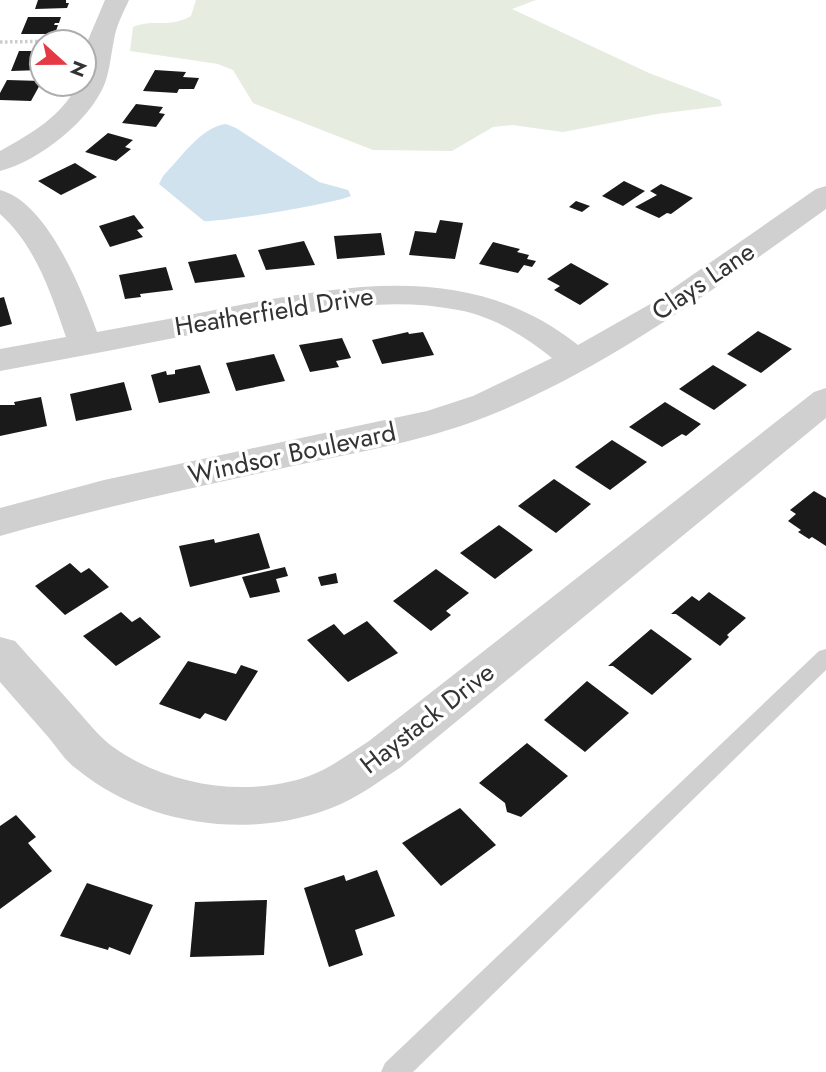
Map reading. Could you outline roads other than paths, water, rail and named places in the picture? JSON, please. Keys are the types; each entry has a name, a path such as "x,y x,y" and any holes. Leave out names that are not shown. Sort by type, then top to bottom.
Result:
{"street":[{"path":"0,162 50,133 71,115 92,82 101,41 117,0"},
{"name":"Clays Lane","path":"576,359 663,310 826,195"},
{"path":"0,199 28,227 48,255 66,289 85,344"},
{"name":"Heatherfield Drive","path":"0,360 310,302 395,292 472,303 508,316 540,332 576,359"},
{"name":"Windsor Boulevard","path":"0,522 104,494 434,421 485,404 576,359"},
{"name":"Haystack Drive","path":"0,653 92,756 123,777 153,791 191,803 266,803 306,797 348,778 385,754 826,400"}],"lane":[{"path":"394,1072 826,657"}],"water":[{"path":"226,124 319,182 348,190 351,196 278,212 204,221 159,184 163,176 200,137 217,126"}]}
